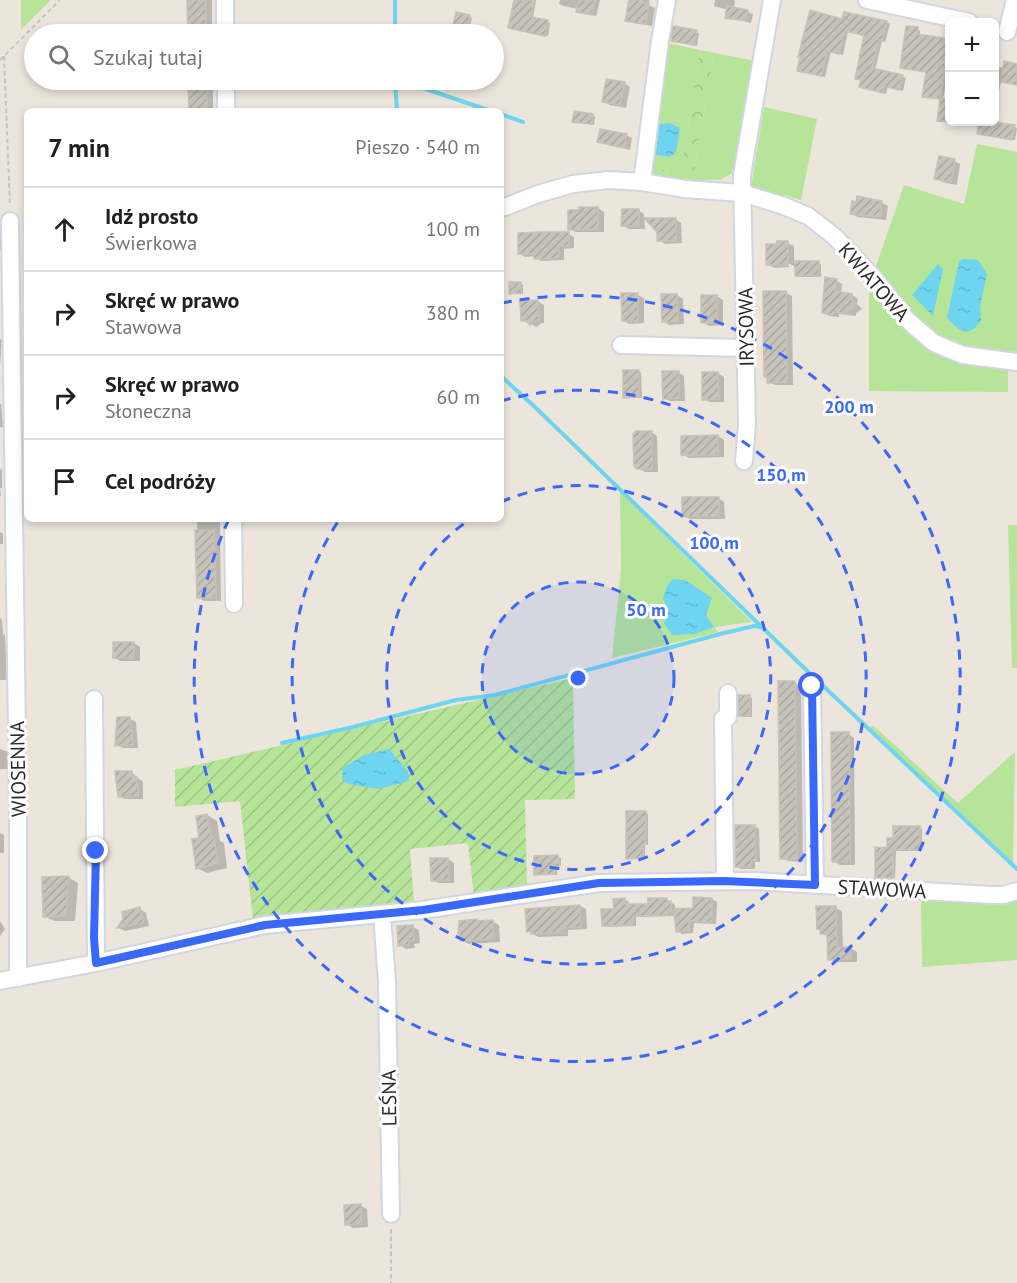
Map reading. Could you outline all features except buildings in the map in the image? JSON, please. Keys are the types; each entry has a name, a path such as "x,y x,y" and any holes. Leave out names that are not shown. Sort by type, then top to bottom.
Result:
{"street":[{"path":"225,0 225,24"},
{"path":"642,182 667,0"},
{"path":"742,193 742,175 772,0"},
{"path":"867,0 950,18"},
{"path":"1006,32 1015,0"},
{"path":"226,90 226,108"},
{"name":"KWIATOWA","path":"505,207 573,184 608,180 742,193 808,216 835,237 858,260 906,319 934,343 963,355 1013,361"},
{"name":"IRYSOWA","path":"742,193 747,425 744,461"},
{"name":"WIOSENNA","path":"10,221 18,978"},
{"path":"621,345 746,348"},
{"path":"233,522 234,604"},
{"path":"812,686 815,885"},
{"path":"724,881 723,719 728,717 728,693"},
{"path":"94,699 96,963"},
{"name":"STAWOWA","path":"0,981 96,963 265,925 423,910 599,883 724,881 991,895 1004,895 1017,891"},
{"name":"LEŚNA","path":"382,914 387,982 391,1214"}],"path":[{"path":"36,24 60,0"},
{"path":"0,60 24,36"},
{"path":"4,56 10,221"},
{"path":"391,1214 391,1283"}],"green space":[{"path":"21,0 51,0 27,24 24,24 21,30"},
{"path":"667,43 700,50 681,170 648,170"},
{"path":"700,50 714,53 693,180 648,177 648,170 681,170"},
{"path":"714,53 756,61 736,171 720,180 693,180"},
{"path":"764,107 817,119 801,200 751,187"},
{"path":"977,144 1017,152 1017,355 956,347 907,314 875,269 904,185 964,204"},
{"path":"869,287 898,321 933,352 968,361 1008,366 1008,392 869,391"},
{"path":"620,492 752,622 715,627 718,632 612,658 621,570","holes":["663,599 707,608 706,615 664,623 667,608"]},
{"path":"1008,525 1017,525 1017,668 1012,668"},
{"path":"573,678 575,799 525,800 527,888 474,897 468,843 410,849 414,903 253,920 240,801 175,807 175,770"},
{"path":"874,726 958,803 1015,752 1013,863 867,727"},
{"path":"921,899 1017,899 1017,960 922,967"}],"water":[{"path":"670,123 680,128 676,152 670,157 656,155 659,124"},
{"path":"978,260 987,274 980,306 981,321 974,329 967,332 957,328 947,318 959,261"},
{"path":"938,264 943,269 933,316 912,295"},
{"path":"672,579 685,580 712,598 706,615 714,627 695,634 672,635 664,623 667,608 663,599"},
{"path":"389,749 408,772 409,781 378,789 349,784 342,780 343,768 364,755"}],"waterway":[{"path":"395,0 395,24"},
{"path":"396,90 397,108"},
{"path":"429,90 482,108"},
{"path":"504,115 523,122"},
{"path":"504,379 1017,869"},
{"path":"282,743 456,700 495,695 720,634 754,626 761,627"}],"route":[{"path":"96,851 94,938 96,963 265,925 423,910 599,883 754,881 815,885 812,686"}]}
